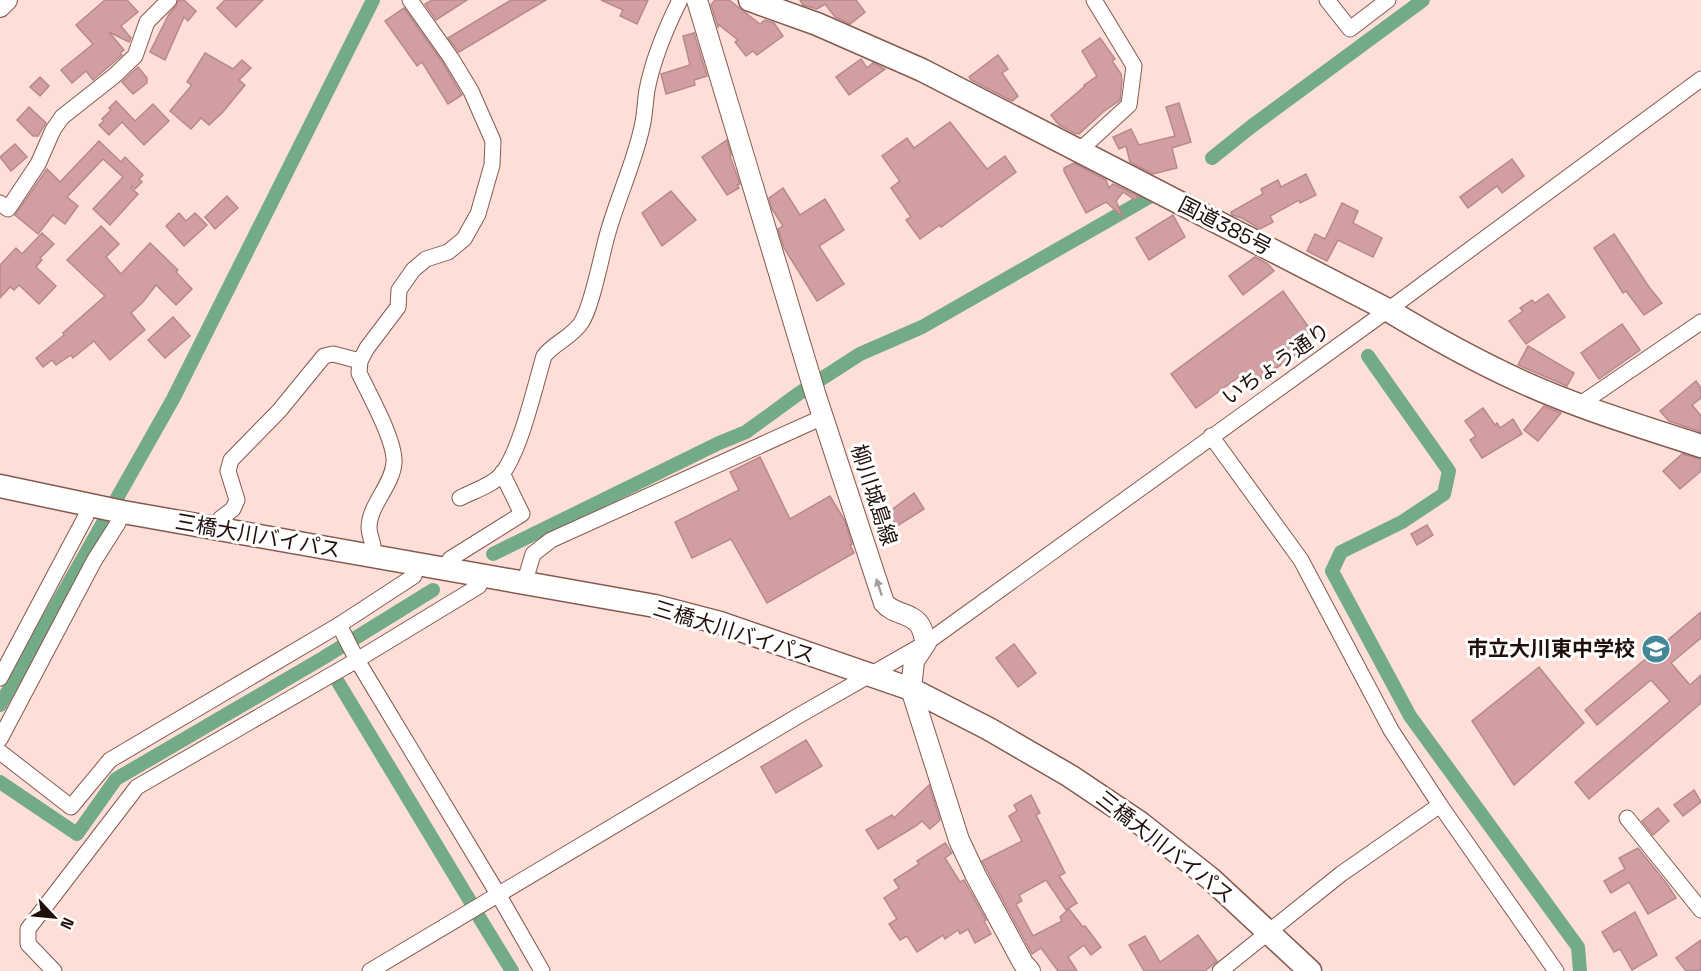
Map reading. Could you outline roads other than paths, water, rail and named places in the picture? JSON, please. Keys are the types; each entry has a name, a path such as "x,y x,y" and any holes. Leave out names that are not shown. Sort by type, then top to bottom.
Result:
{"highway":[{"name":"国道385号","path":"750,0 817,24 922,70 1388,310 1454,349 1522,382 1579,405 1701,446"},
{"name":"三橋大川バイパス","path":"0,486 90,511 121,517 655,606 720,623 911,689 999,735 1070,776 1140,824 1210,879 1310,971"}],"main road":[{"path":"0,7 7,0"},
{"name":"柳川城島線","path":"697,0 813,385 884,603 889,609 915,620 921,626 926,643"},
{"path":"926,643 914,661 911,689 959,840 975,876 1023,963 1030,971"}],"street":[{"path":"0,203 8,208 38,164 53,130 62,117 114,76 135,56 147,22 169,0"},
{"path":"373,546 369,527 373,512 391,476 394,461 392,447 359,373 360,361 398,307 399,290 413,270 426,260 448,252 464,239 478,214 492,165 493,141 471,91 410,0"},
{"path":"460,498 495,480 502,473 517,444 543,356 581,324 587,310 611,220 636,148 642,126 647,89 657,56 680,0"},
{"path":"1080,150 1130,105 1134,66 1094,0"},
{"path":"1328,0 1350,29 1388,0"},
{"name":"いちょう通り","path":"370,971 926,643 1388,310 1701,79"},
{"path":"1579,405 1701,322"},
{"path":"220,519 233,509 237,500 228,471 228,466 236,454 279,411 324,357 333,354 360,361"},
{"path":"524,584 533,554 551,540 823,417"},
{"path":"1211,436 1301,560 1391,730 1440,805 1556,971"},
{"path":"450,559 522,514 502,473"},
{"path":"0,678 90,511"},
{"path":"0,739 94,561 121,517"},
{"path":"54,971 28,944 28,929 137,787 348,643 414,576"},
{"path":"0,753 71,807 110,760 348,643 479,586"},
{"path":"348,643 542,971"},
{"path":"1220,971 1341,874 1440,805"},
{"path":"1627,818 1701,910"}],"waterway":[{"path":"0,705 173,399 373,0"},
{"path":"1212,158 1423,0"},
{"path":"493,554 719,443 746,432 798,394 860,354 922,327 1151,196"},
{"path":"1368,356 1449,471 1444,494 1402,522 1341,552 1332,571 1410,716 1578,947 1580,971"},
{"path":"0,782 77,834 116,779 323,658 433,590"},
{"path":"338,682 470,901"},
{"path":"479,917 512,971"}],"place":[{"name":"市立大川東中学校","path":"1656,649"}]}
